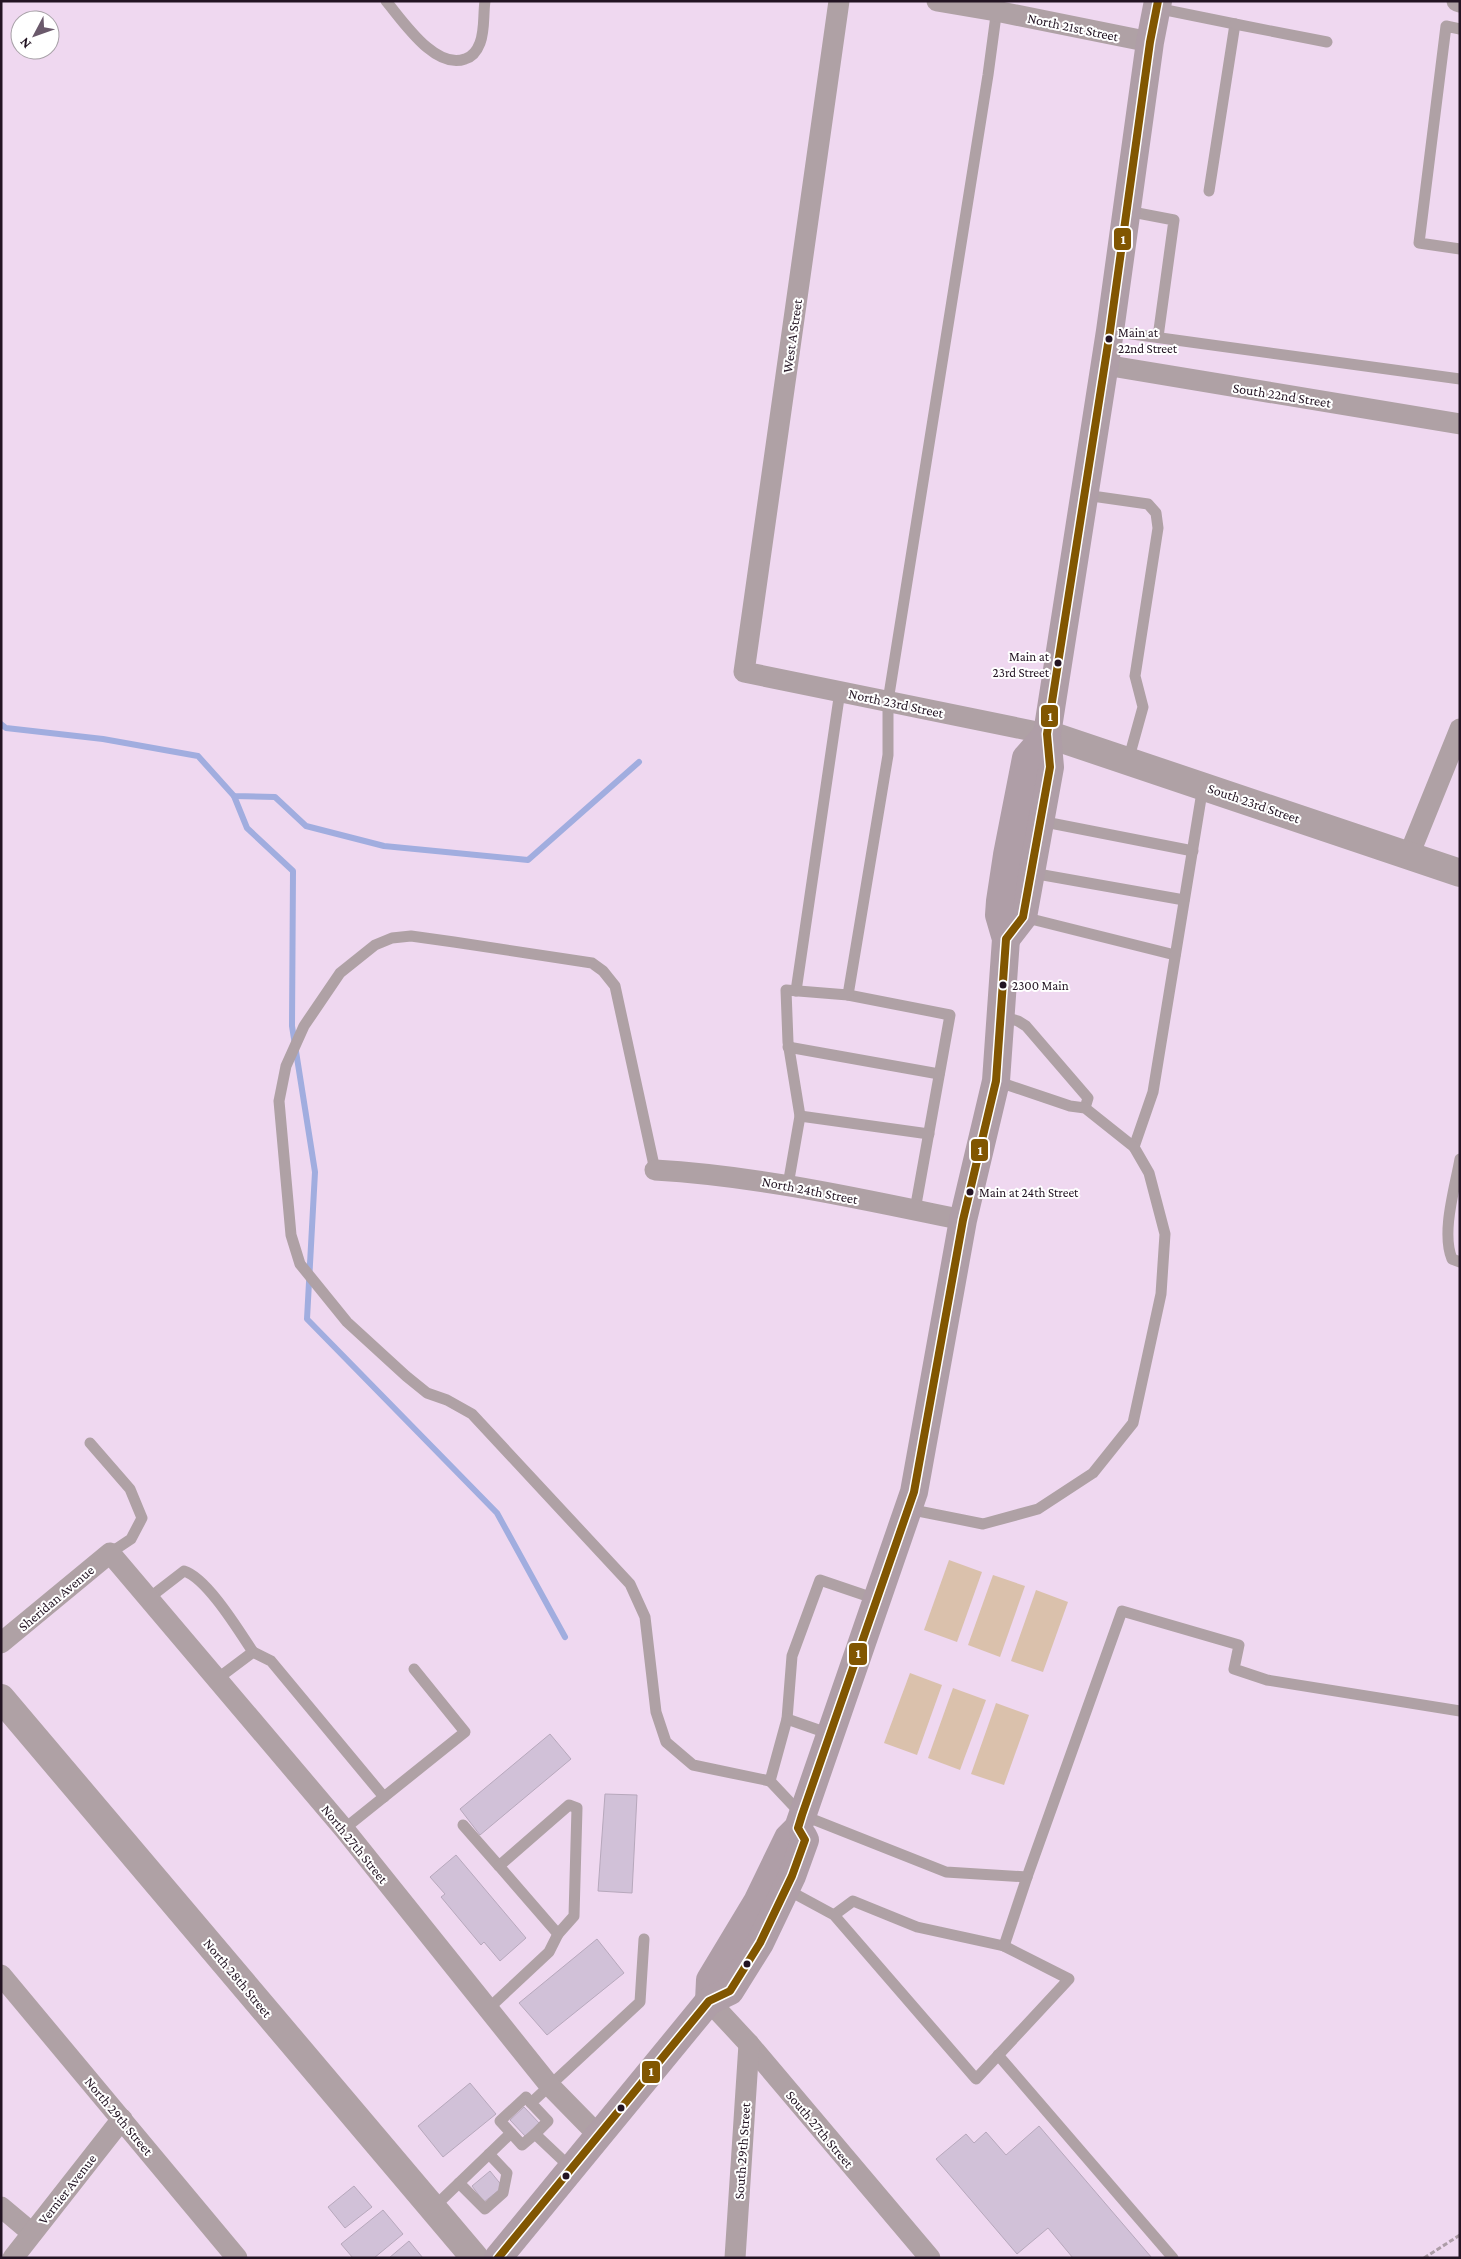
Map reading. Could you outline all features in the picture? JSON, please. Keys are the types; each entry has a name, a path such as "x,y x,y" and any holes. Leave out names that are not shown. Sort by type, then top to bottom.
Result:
{"main road":[{"path":"1006,940 1023,918 1050,767 1047,734 1105,365 1150,42 1157,5"},
{"path":"709,2001 710,1980 757,1902 789,1837 800,1821 914,1492 963,1220 996,1081 1006,940 999,916 1000,901 1016,806 1026,758 1047,734"},
{"path":"498,2258 709,2001 730,1991 760,1943 786,1889 805,1840 800,1821"}],"street":[{"name":"West A Street","path":"744,672 839,1"},
{"name":"North 21st Street","path":"937,1 997,6 1150,42"},
{"name":"South 22nd Street","path":"1105,365 1460,424"},
{"name":"North 23rd Street","path":"744,672 1047,734"},
{"path":"1409,855 1460,729"},
{"name":"South 23rd Street","path":"1047,734 1460,873"},
{"name":"North 24th Street","path":"655,1170 712,1174 788,1185 963,1220"},
{"name":"North 27th Street","path":"110,1553 344,1829 550,2086 599,2136"},
{"name":"Sheridan Avenue","path":"1,1643 110,1553"},
{"name":"North 28th Street","path":"1,1698 475,2258"},
{"name":"North 29th Street","path":"1,1974 237,2258"},
{"name":"South 27th Street","path":"709,2001 749,2044 930,2258"},
{"name":"South 29th Street","path":"735,2258 749,2044"},
{"name":"Vernier Avenue","path":"13,2258 122,2120"},
{"path":"1,2208 32,2233"}],"lane":[{"path":"386,1 425,46 448,61 459,61 469,58 476,51 480,43 485,1"},
{"path":"1157,5 1235,24 1327,42"},
{"path":"848,996 888,755 888,701 988,76 997,6"},
{"path":"1208,191 1235,24"},
{"path":"1460,29 1446,26 1420,242 1460,249"},
{"path":"1127,211 1174,220 1158,337"},
{"path":"1110,331 1460,379"},
{"path":"1085,495 1148,504 1156,513 1158,528 1135,676 1143,706 1128,760"},
{"path":"796,991 840,691"},
{"path":"1134,1147 1153,1092 1203,786"},
{"path":"1039,821 1192,851"},
{"path":"1032,873 1184,900"},
{"path":"1023,918 1175,955"},
{"path":"655,1170 615,986 603,971 592,963 411,936 392,938 375,945 340,973 304,1026 286,1066 279,1101 290,1235 300,1264 347,1322 406,1376 427,1393 447,1400 472,1414 630,1584 645,1616 656,1712 666,1742 693,1765 770,1781 800,1821 946,1872 1028,1877"},
{"path":"788,1185 800,1116 788,1048 786,990 848,996 950,1015 915,1210"},
{"path":"1001,1016 1018,1021 1026,1026 1088,1098 1085,1108"},
{"path":"788,1048 939,1074"},
{"path":"908,1509 983,1524 1038,1509 1093,1473 1133,1423 1160,1294 1165,1234 1148,1173 1134,1147 1085,1108 1070,1106 996,1081"},
{"path":"800,1116 929,1134"},
{"path":"1460,1159 1448,1233 1448,1249 1452,1260 1460,1262"},
{"path":"90,1443 130,1489 142,1518 131,1538 110,1553"},
{"path":"149,1598 184,1571 194,1574 223,1608 254,1652 271,1661 384,1798"},
{"path":"770,1781 787,1719 792,1656 820,1580 876,1599"},
{"path":"1004,1946 1122,1611 1239,1645 1234,1669 1267,1680 1460,1711"},
{"path":"217,1679 254,1652"},
{"path":"344,1829 465,1732 414,1669"},
{"path":"787,1719 830,1734"},
{"path":"489,2008 550,1952 558,1934 574,1916 577,1808 569,1804 499,1866"},
{"path":"463,1825 558,1934"},
{"path":"786,1889 834,1915 976,2079 1069,1979 1004,1946 917,1926 853,1901 834,1915"},
{"path":"531,2103 640,2002 644,1939"},
{"path":"998,2055 1173,2258"},
{"path":"526,2097 548,2121 522,2145 511,2133 500,2121 526,2097"},
{"path":"433,2208 511,2133"},
{"path":"535,2134 571,2168"},
{"path":"459,2183 485,2210 503,2192 507,2173 489,2154"}],"path":[{"path":"1424,2258 1460,2235"}],"shaded area":[{"path":"949,1560 982,1572 957,1642 924,1630"},
{"path":"993,1575 1025,1586 1000,1657 968,1645"},
{"path":"1036,1590 1068,1602 1043,1672 1011,1661"},
{"path":"910,1673 942,1685 917,1755 884,1743"},
{"path":"953,1688 986,1700 960,1770 928,1758"},
{"path":"996,1703 1029,1715 1004,1785 971,1774"}],"building":[{"path":"550,1734 571,1759 480,1835 460,1809"},
{"path":"605,1794 637,1795 632,1893 598,1891"},
{"path":"456,1855 526,1938 500,1961 484,1942 481,1945 441,1897 445,1894 430,1877"},
{"path":"597,1939 624,1973 547,2035 519,2003"},
{"path":"470,2083 496,2114 443,2157 418,2126"},
{"path":"524,2107 540,2124 526,2137 510,2120"},
{"path":"1039,2126 1152,2258 1073,2258 1048,2228 1017,2254 936,2159 966,2134 974,2143 986,2132 1006,2155"},
{"path":"490,2171 503,2187 484,2202 472,2186"},
{"path":"354,2186 372,2207 345,2228 328,2207"},
{"path":"383,2210 403,2234 374,2258 353,2258 341,2244"},
{"path":"409,2241 423,2258 389,2258"}],"waterway":[{"path":"1,724 6,728 103,739 198,756 234,796 275,797 306,826 384,846 528,860 639,762"},
{"path":"234,796 247,828 293,871 292,1026 315,1172 307,1319 497,1513 565,1637"}],"transit line":[{"name":"1","path":"498,2258 709,2001 730,1991 760,1943 792,1876 805,1840 798,1828 802,1815 914,1492 963,1220 996,1081 1006,939 1023,917 1050,767 1047,734 1110,331 1150,42 1158,1"}],"place":[{"name":"Main at 22nd Street","path":"1109,339"},
{"name":"Main at 23rd Street","path":"1058,663"},
{"name":"2300 Main","path":"1003,985"},
{"name":"Main at 24th Street","path":"970,1192"}]}
